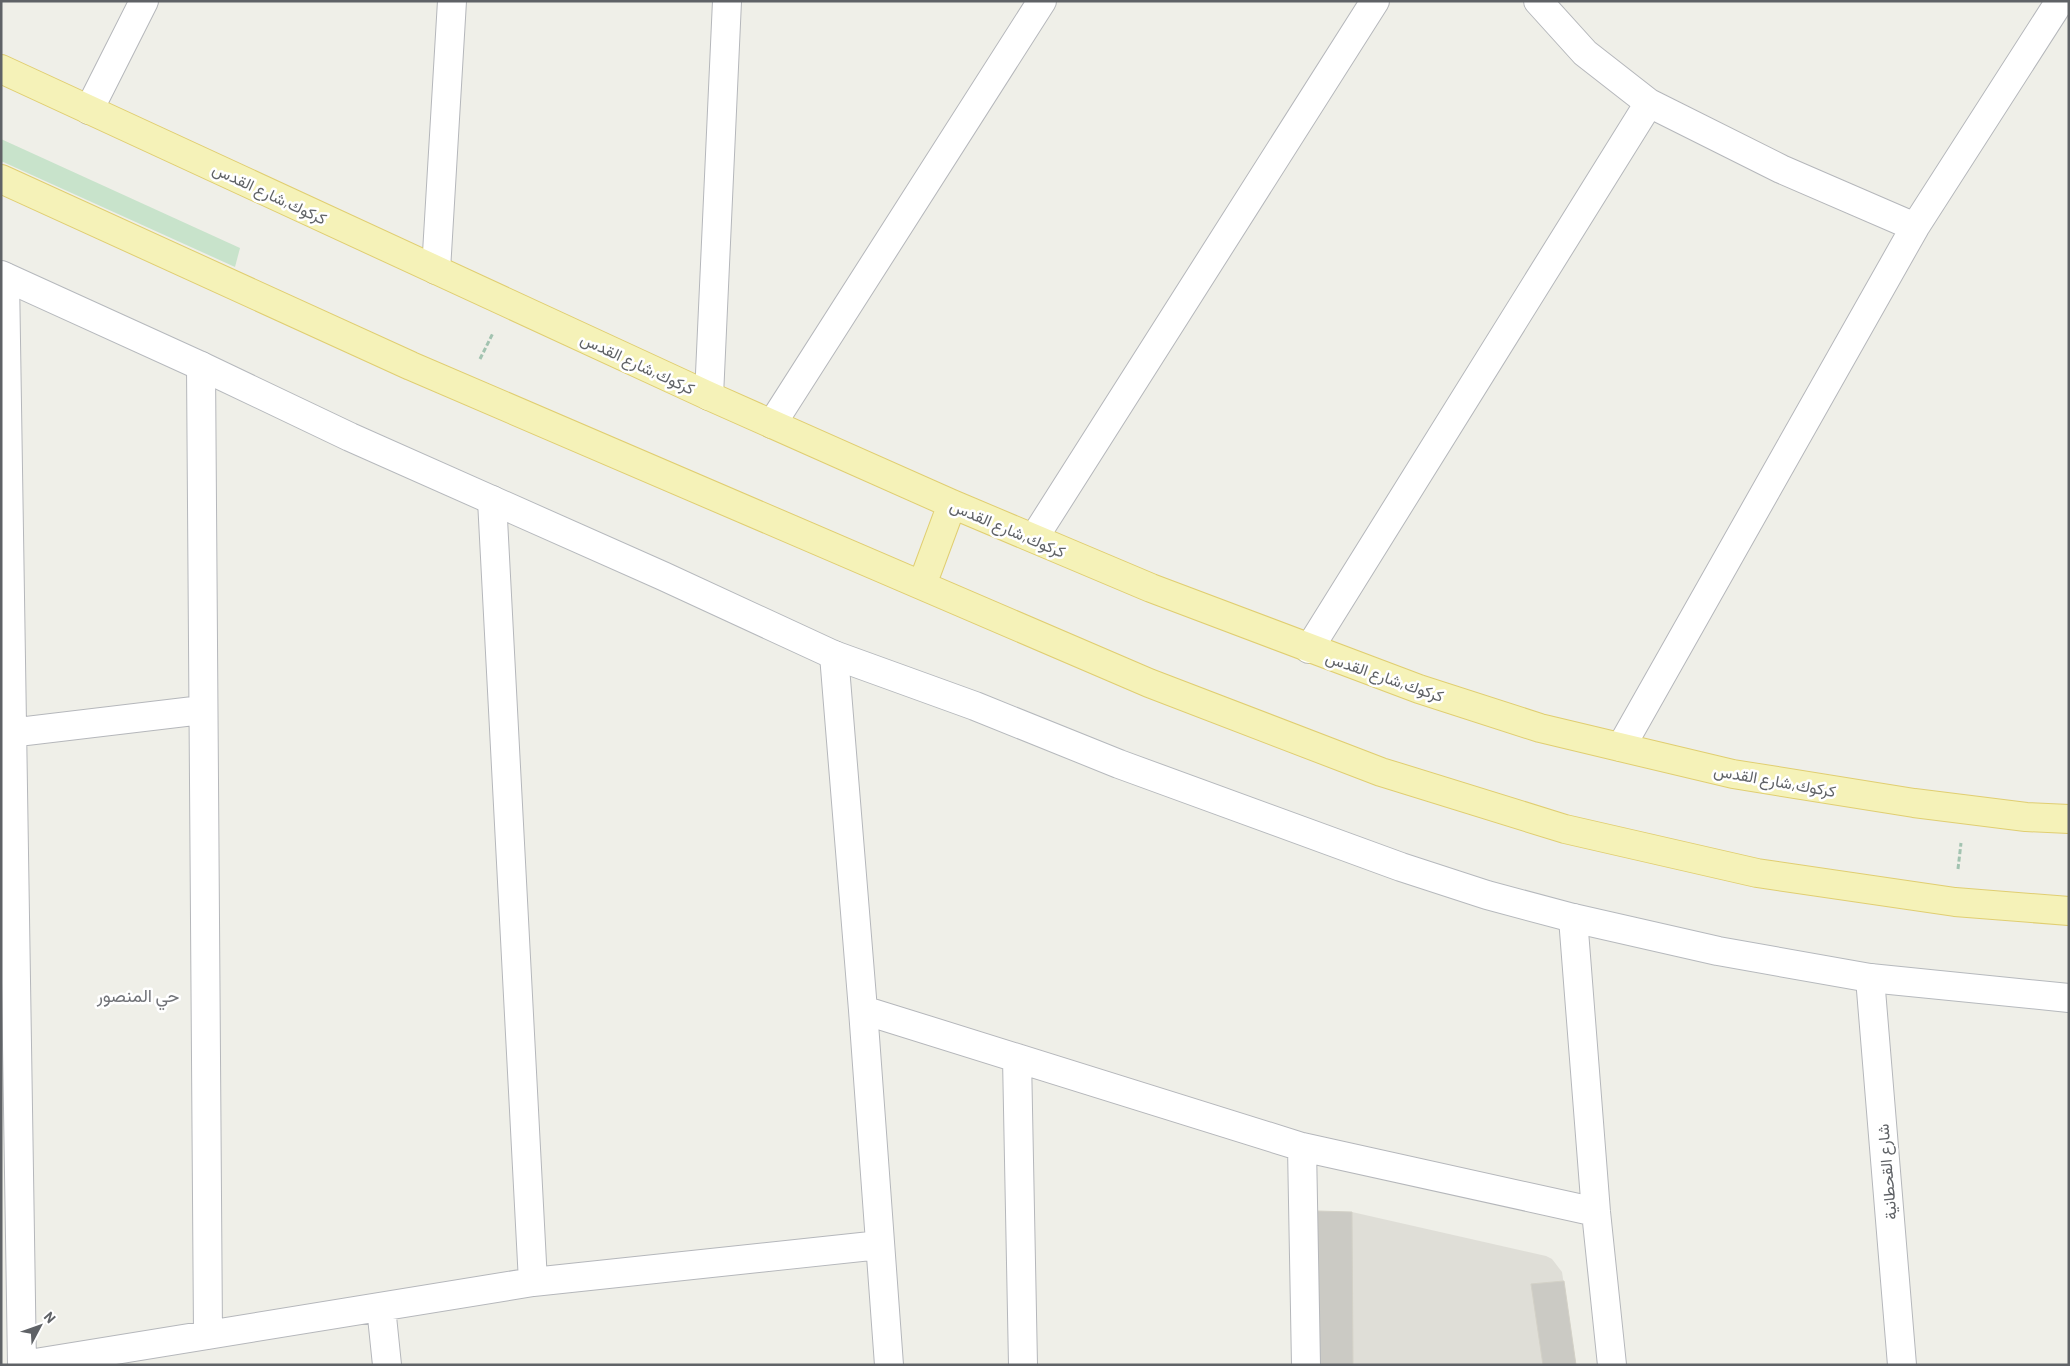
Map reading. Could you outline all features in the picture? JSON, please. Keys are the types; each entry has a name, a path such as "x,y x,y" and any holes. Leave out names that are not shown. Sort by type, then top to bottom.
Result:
{"main road":[{"name":"كركوك,شارع القدس","path":"1,69 709,396 952,504 1151,588 1420,690 1540,728 1733,774 1964,809 2026,817 2069,819"},
{"path":"1,179 402,362 1149,683 1372,769 1565,829 1757,873 1955,902 2069,911"},
{"path":"922,584 952,504"}],"street":[{"path":"89,110 144,1"},
{"path":"436,270 452,1"},
{"path":"709,396 728,1"},
{"path":"772,424 1042,1"},
{"path":"1034,538 1375,1"},
{"path":"1538,1 1585,53 1649,103 1781,169 1914,227"},
{"path":"1621,747 1914,227 2060,1"},
{"path":"1309,649 1649,103"},
{"path":"880,1245 533,1282 23,1365 7,734 3,276 201,366 350,437 663,576 834,656 975,706 1119,764 1401,868 1487,895 1573,918 1718,952 1870,978 2069,998"},
{"path":"201,366 208,1335"},
{"path":"492,500 533,1282"},
{"path":"834,656 864,1010 889,1365"},
{"path":"7,734 202,710"},
{"path":"1573,918 1596,1212 1612,1365"},
{"name":"شارع القحطانية","path":"1870,978 1902,1365"},
{"path":"864,1010 1302,1147 1596,1212"},
{"path":"1017,1058 1023,1365"},
{"path":"1302,1147 1306,1365"},
{"path":"381,1307 387,1365"}],"path":[{"path":"466,389 507,302"},
{"path":"1955,902 1964,809"}],"shaded area":[{"path":"1352,1212 1546,1256 1552,1259 1562,1272 1576,1365 1319,1365"}],"green space":[{"path":"1,139 240,248 235,267 1,161"}],"building":[{"path":"1317,1211 1352,1212 1353,1365 1319,1365"},
{"path":"1564,1281 1576,1365 1543,1365 1531,1284"}],"district":[{"name":"حي المنصور","path":"138,995"}]}
